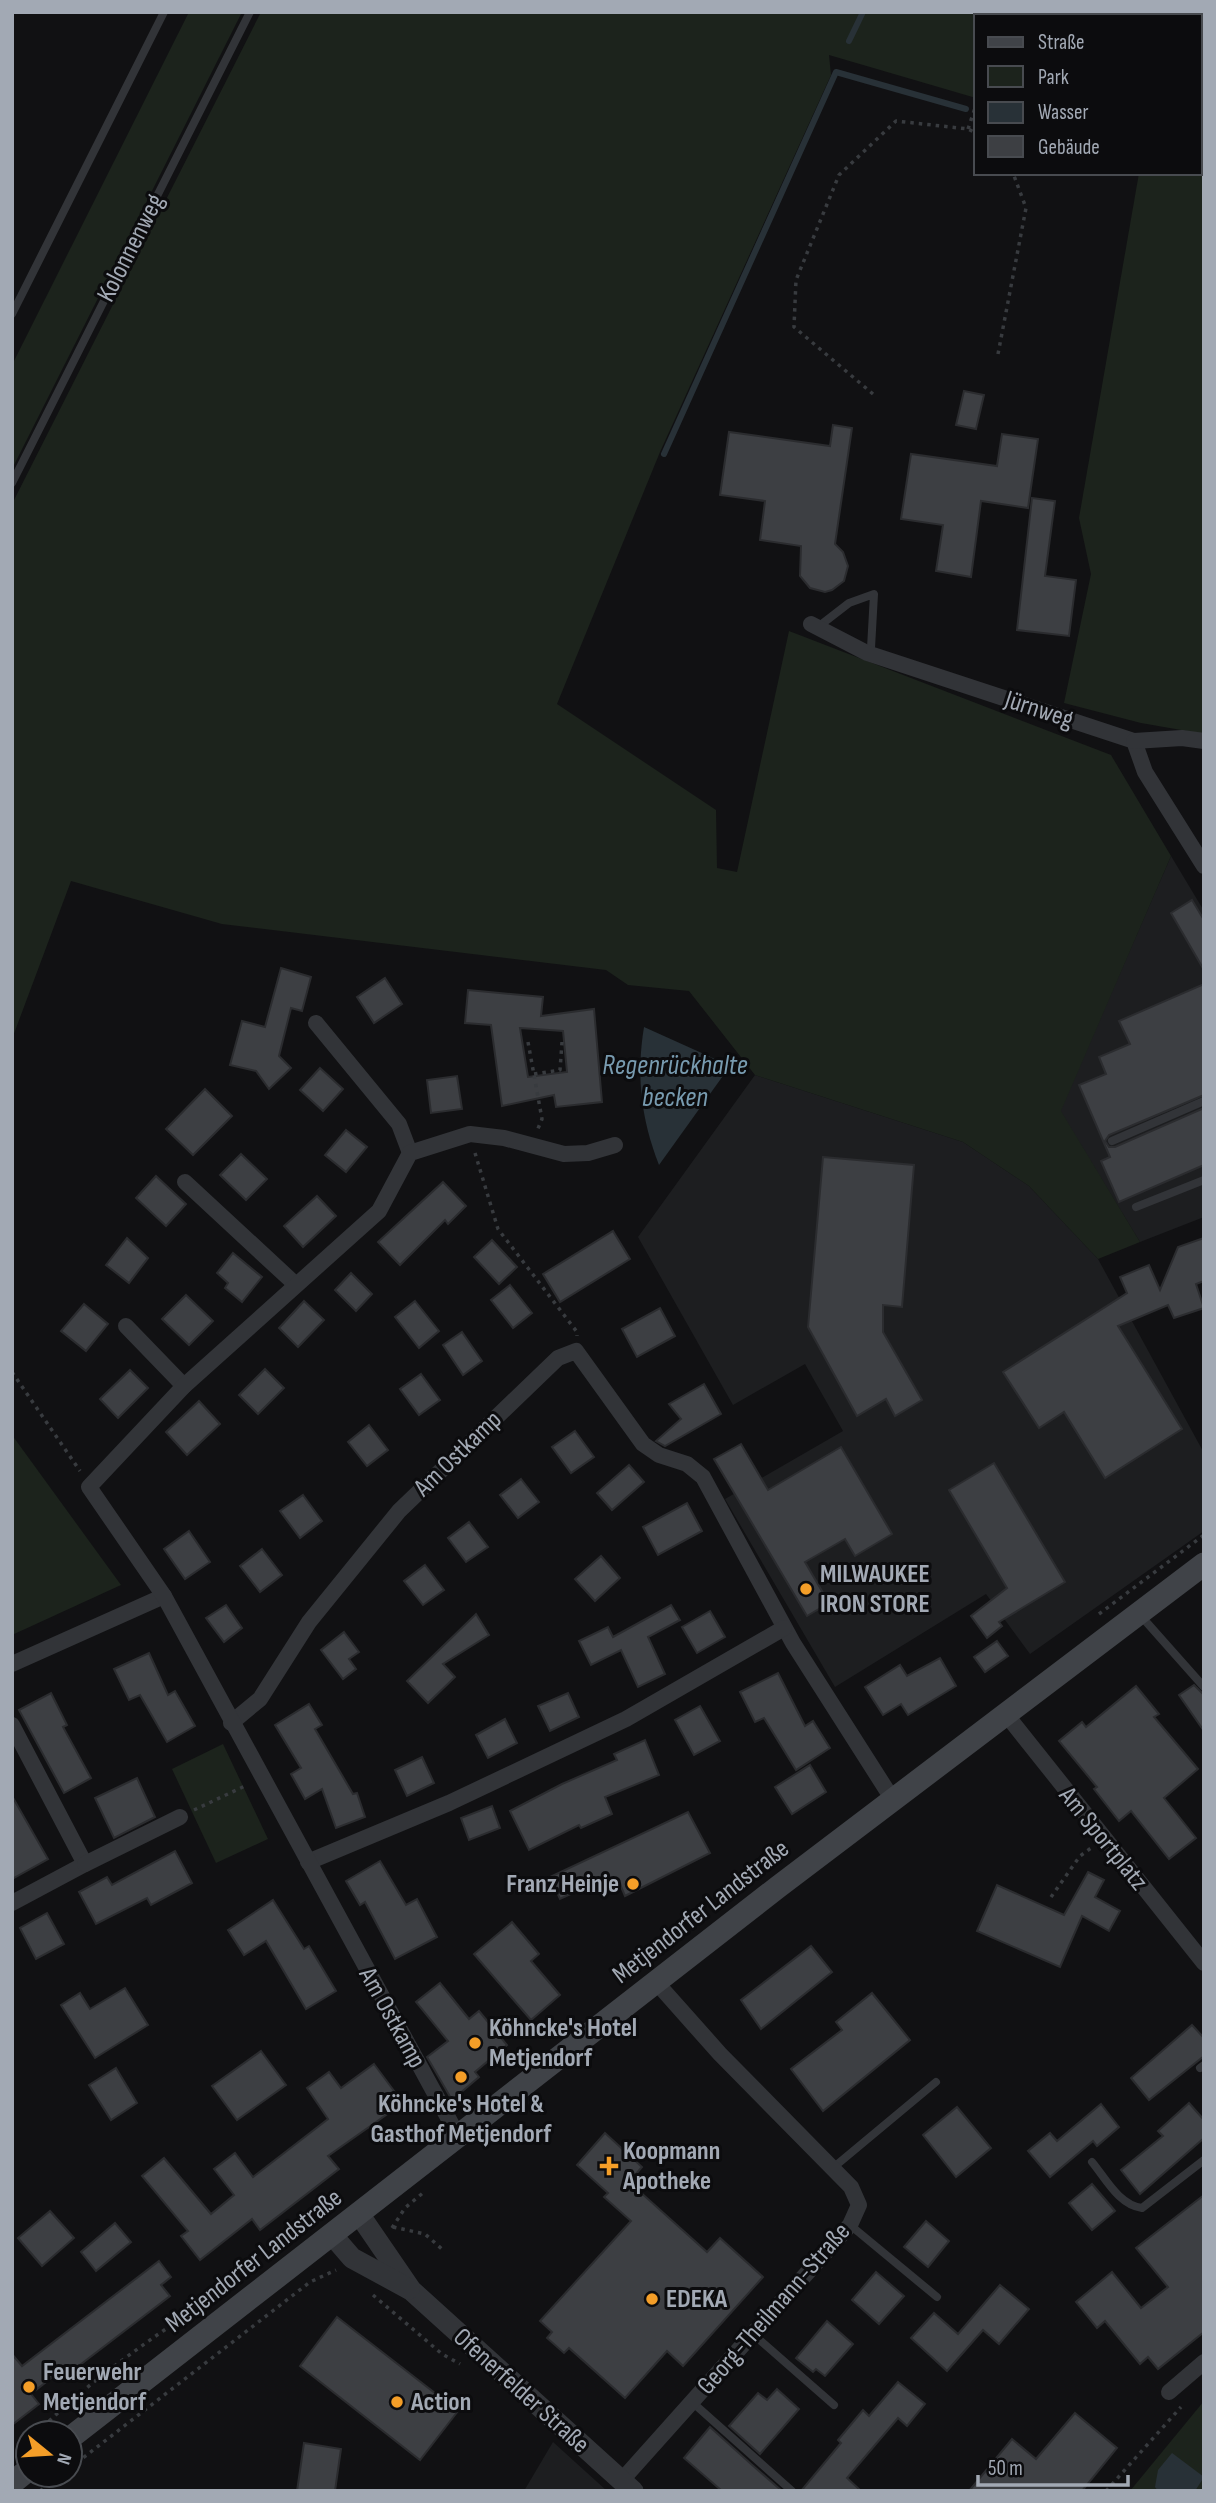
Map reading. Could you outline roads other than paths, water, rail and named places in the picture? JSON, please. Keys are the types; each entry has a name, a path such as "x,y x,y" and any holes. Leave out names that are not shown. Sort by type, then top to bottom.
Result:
{"main road":[{"name":"Metjendorfer Landstraße","path":"84,2427 1005,1713 1204,1564"}],"street":[{"name":"Jürnweg","path":"814,626 866,653 1133,741"},
{"path":"1204,741 1182,738 1133,741 1145,772 1204,866"},
{"path":"316,1023 399,1124 410,1153"},
{"path":"231,1723 164,1596 89,1487 184,1386 379,1211 410,1153 470,1134 495,1136 564,1154 589,1153 615,1144"},
{"path":"185,1182 295,1284"},
{"path":"125,1326 184,1386"},
{"name":"Am Ostkamp","path":"458,2136 231,1723 260,1699 309,1622 399,1511 558,1358 576,1351 643,1444 659,1455 687,1464 703,1477 784,1628"},
{"path":"12,1664 164,1596"},
{"path":"308,1862 449,1803 626,1720 784,1628 893,1800"},
{"name":"Am Sportplatz","path":"1005,1713 1204,1963"},
{"path":"12,1725 85,1864"},
{"path":"12,1903 180,1817"},
{"name":"Georg-Theilmann-Straße","path":"628,2485 692,2402 850,2225 859,2205 857,2195 834,2167 720,2054 656,1982"},
{"name":"Ofenerfelder Straße","path":"359,2214 411,2290"},
{"name":"Ofenerfelder Straße","path":"333,2236 352,2258 411,2290 628,2485"},
{"path":"1169,2392 1204,2362"}],"lane":[{"path":"12,314 164,12"},
{"name":"Kolonnenweg","path":"12,483 250,12"},
{"path":"814,626 849,603 874,594 871,648 866,653"},
{"path":"1112,1141 1204,1101"},
{"path":"1136,1207 1204,1180"},
{"path":"1138,1613 1204,1687"},
{"path":"834,2167 936,2082"},
{"path":"1092,2162 1123,2200 1132,2207 1142,2208 1204,2160"},
{"path":"850,2225 937,2297"},
{"path":"754,2335 834,2405"},
{"path":"692,2402 792,2491"}],"water":[{"name":"Regenrückhalte becken","path":"644,1027 715,1059 725,1073 659,1165 644,1114 640,1080"},
{"path":"1172,2453 1204,2477 1195,2491 1158,2491 1155,2487 1158,2470"}],"waterway":[{"path":"849,41 863,12"},
{"path":"664,454 836,72 966,109"}],"place":[{"name":"MILWAUKEE IRON STORE","path":"806,1589"},
{"name":"Franz Heinje","path":"633,1884"},
{"name":"Köhncke's Hotel Metjendorf","path":"475,2043"},
{"name":"Köhncke's Hotel & Gasthof Metjendorf","path":"461,2077"},
{"name":"Koopmann Apotheke","path":"609,2166"},
{"name":"EDEKA","path":"652,2299"},
{"name":"Feuerwehr Metjendorf","path":"29,2387"},
{"name":"Action","path":"397,2402"}]}
